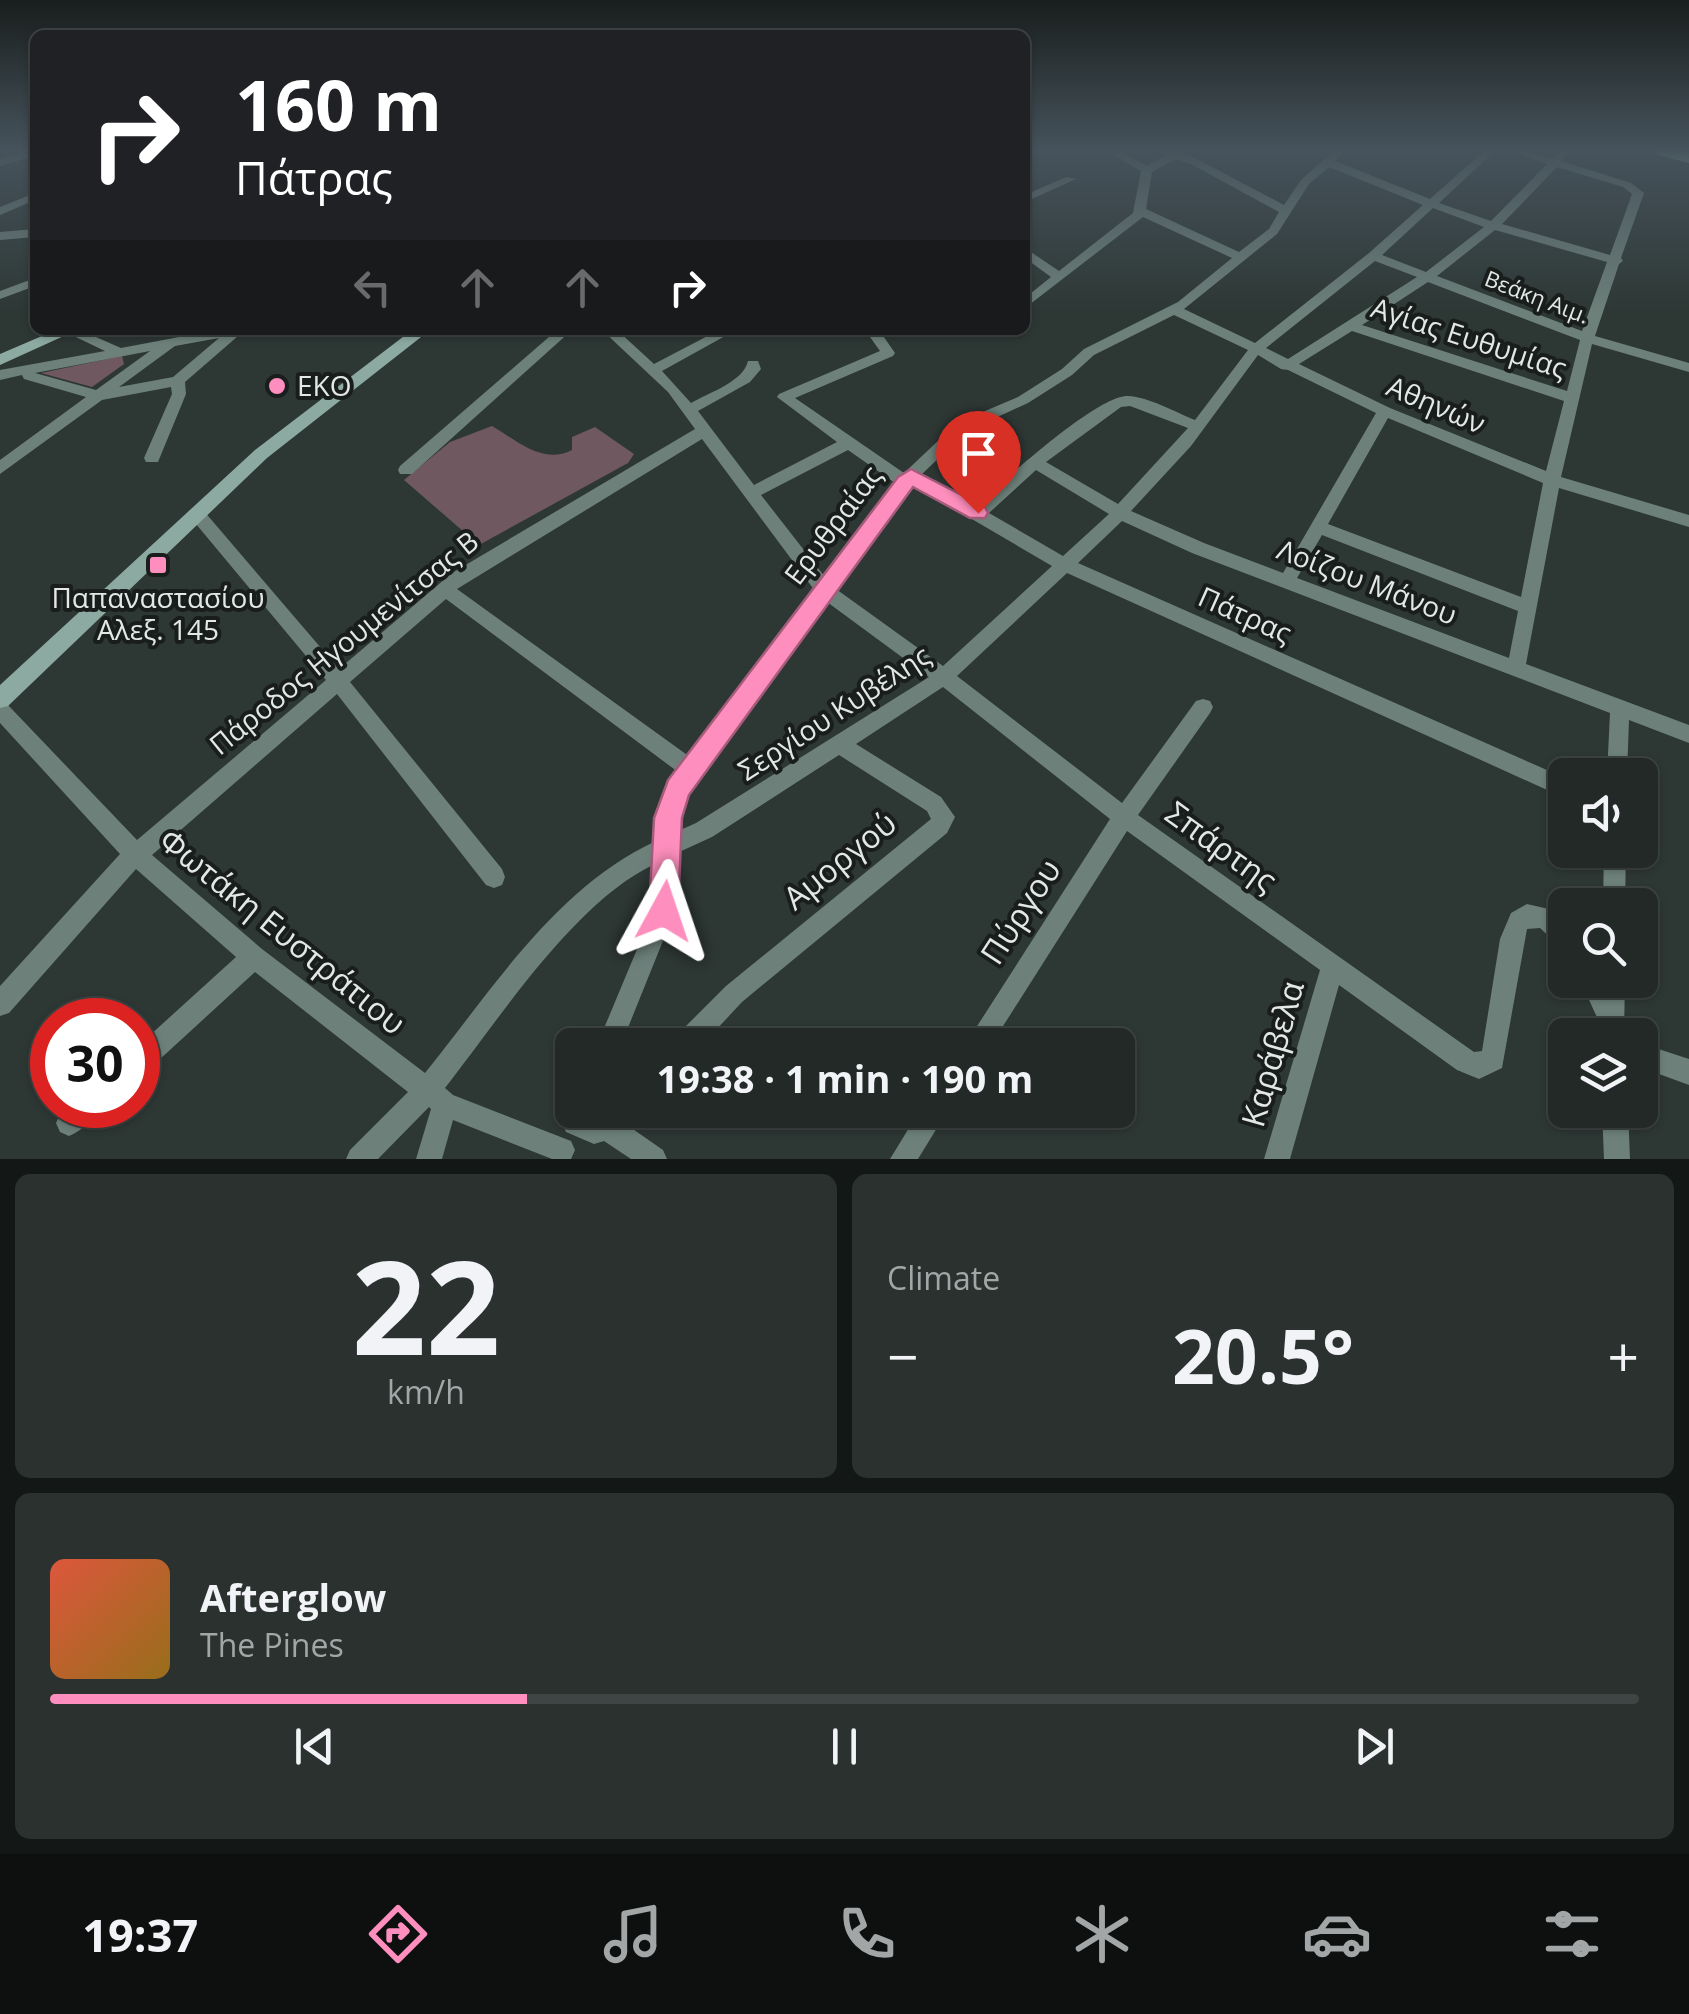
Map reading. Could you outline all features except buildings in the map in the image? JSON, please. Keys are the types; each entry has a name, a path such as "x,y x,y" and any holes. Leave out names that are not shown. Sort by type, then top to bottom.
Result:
{"main road":[{"path":"0,360 57,335"},
{"path":"0,699 296,425 415,335"}],"street":[{"path":"1030,300 1141,211 1142,205"},
{"path":"1275,205 1286,211"},
{"name":"Ερυθραίας","path":"616,1028 664,911 671,804 691,770 908,479 962,427 1023,400 1067,372 1089,352 1175,310 1272,232 1290,205"},
{"path":"1432,205 1490,226 1617,261"},
{"name":"Σεργίου Κυβέλης","path":"436,1097 558,925 633,863 704,830 944,677 1062,563 1120,514 1258,348 1432,205"},
{"path":"1286,366 1427,277 1511,205"},
{"path":"1516,668 1552,480 1587,338 1634,205"},
{"path":"1141,211 1241,258"},
{"path":"0,236 30,234"},
{"path":"1030,256 1058,277"},
{"name":"Βεάκη Αιμ.","path":"1373,256 1587,338 1689,368"},
{"path":"0,295 30,284"},
{"name":"Αθηνών","path":"1175,310 1385,412 1552,480 1689,521"},
{"name":"Αγίας Ευθυμίας","path":"1351,326 1572,398"},
{"path":"80,335 116,350"},
{"path":"0,375 208,335"},
{"path":"27,370 30,376 98,396 178,381 231,335"},
{"path":"406,470 558,335"},
{"name":"Σπάρτης","path":"615,335 656,369 825,591 944,677 1124,817 1466,1061 1479,1066 1493,1059 1512,939 1520,921 1527,915 1548,920"},
{"path":"656,369 720,335"},
{"name":"Πάτρας","path":"875,335 888,353 784,397 908,479 978,513 1062,563 1548,780"},
{"path":"0,468 174,340"},
{"path":"689,410 745,379 754,369 753,364"},
{"path":"152,458 179,394 178,381"},
{"path":"978,513 1035,462 1122,400 1197,426"},
{"path":"1287,581 1385,412"},
{"name":"Πάροδος Ηγουμενίτσας Β","path":"0,1004 135,854 444,589 528,532 704,430"},
{"path":"751,493 850,442"},
{"name":"Λοίζου Μάνου","path":"1035,462 1120,514 1689,734"},
{"path":"197,514 494,877"},
{"path":"1319,527 1527,607"},
{"path":"444,589 691,770"},
{"name":"Πύργου","path":"988,1028 1124,817 1204,707"},
{"path":"1617,758 1620,709"},
{"name":"Φωτάκη Ευστράτιου","path":"0,710 135,854 254,957 436,1097 560,1154"},
{"name":"Αμοργού","path":"701,1028 734,994 939,826 944,817 934,804 840,744"},
{"path":"160,1042 254,957"},
{"name":"Καράβελα","path":"1276,1159 1332,968"},
{"path":"1658,1061 1689,1072"},
{"path":"358,1159 436,1097"},
{"path":"429,1159 436,1097"},
{"path":"560,1154 572,1128"},
{"path":"625,1128 654,1159"},
{"path":"903,1159 923,1128"},
{"path":"1616,1128 1618,1159"}],"shaded area":[{"path":"122,356 124,364 92,387 41,373"},
{"path":"492,426 530,449 550,455 572,450 572,437 595,427 634,454 628,463 479,545 404,480 450,442"}],"place":[{"name":"EKO","path":"277,386"},
{"name":"Παπαναστασίου Αλεξ. 145","path":"158,565"}],"route":[{"path":"664,911 668,818 678,789 905,482 911,476 978,513"}]}
